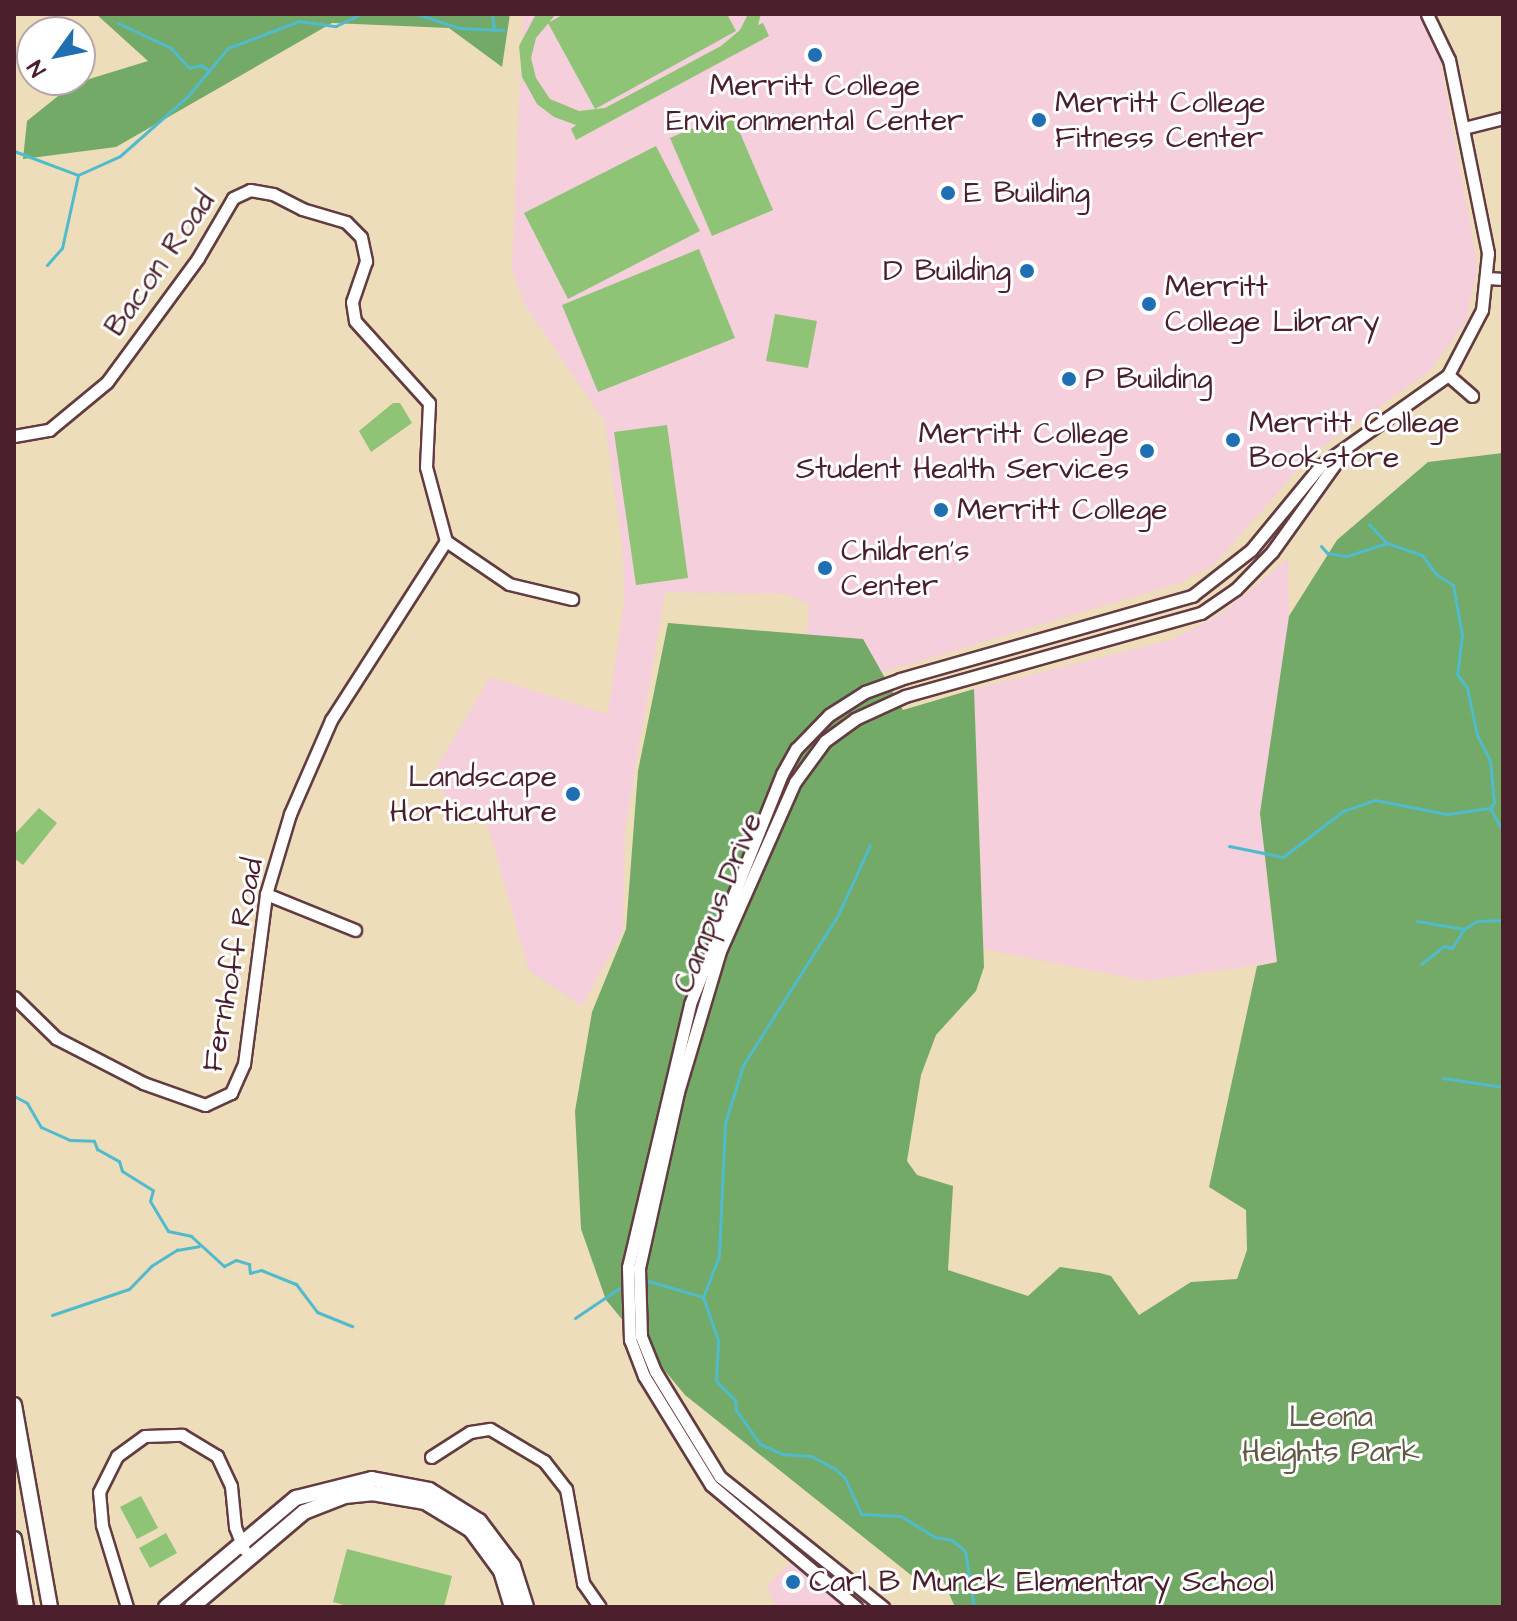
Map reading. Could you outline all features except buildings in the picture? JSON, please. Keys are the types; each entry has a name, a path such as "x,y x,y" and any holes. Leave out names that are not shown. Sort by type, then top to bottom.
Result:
{"main road":[{"path":"14,1405 50,1607"},
{"path":"166,1607 241,1540 296,1498 319,1488 372,1479 400,1481 429,1490 479,1521 513,1566 526,1607"},
{"path":"192,1607 248,1558 323,1503 345,1496 397,1495 425,1502 471,1530 501,1571 512,1607"},
{"path":"14,1539 26,1607"}],"street":[{"name":"Campus Drive","path":"856,1607 711,1485 643,1358 637,1290 643,1223 695,990 782,774 815,727 855,697 900,679 1192,596 1230,570 1321,465 1448,375 1477,325 1488,278 1464,128 1444,42 1427,14"},
{"path":"1464,128 1503,118"},
{"name":"Bacon Road","path":"14,436 49,430 107,382 198,258 233,198 258,190 346,222 361,237 366,261 352,302 355,321 429,403 426,467 446,541"},
{"path":"1488,278 1503,279"},
{"path":"1448,375 1472,396"},
{"name":"Campus Drive","path":"643,1223 684,1069 720,951 795,782 825,741 855,719 905,696 1201,613 1236,589 1272,552 1345,450"},
{"path":"446,541 509,584 572,599"},
{"name":"Fernhoff Road","path":"14,997 56,1038 95,1061 193,1102 216,1103 231,1093 244,1064 266,894 290,814 331,720 446,541"},
{"path":"266,894 355,930"},
{"name":"Campus Drive","path":"643,1358 720,1477 883,1607"},
{"path":"431,1457 470,1432 490,1429 544,1461 566,1489 583,1583 600,1607"},
{"path":"127,1607 98,1508 109,1466 135,1442 169,1433 206,1446 226,1469 241,1540 248,1558"}],"shaded area":[{"name":"Merritt College","path":"523,14 1419,14 1437,43 1478,266 1466,321 1430,371 1311,455 1214,565 1179,583 841,685 741,786 808,628 809,604 786,594 665,592 625,830 623,932 582,1006 529,971 487,823 428,782 490,677 608,714 624,601 623,553 605,422 525,306 512,270"},
{"path":"1288,559 1289,616 1260,813 1277,962 1146,981 984,949 974,689 1170,640 1219,615"},
{"name":"Carl B Munck Elementary School","path":"790,1563 851,1607 776,1607 767,1586"}],"green space":[{"path":"96,14 510,14 502,67 449,28 332,23 116,147 23,159 27,121 58,96 96,96 96,77 148,61"},
{"path":"536,14 556,14 536,38 531,58 536,78 550,99 579,111 605,108 721,46 740,30 748,14 761,14 758,25 763,23 769,36 576,140 571,129 576,125 554,117 537,104 522,77 519,46"},
{"path":"564,14 727,14 736,31 595,109 548,23"},
{"path":"731,112 773,210 712,236 670,138"},
{"path":"656,146 700,231 568,299 524,213"},
{"path":"699,249 735,338 598,392 562,305"},
{"path":"775,314 817,321 808,368 766,361"},
{"path":"393,403 400,403 412,423 371,452 359,431"},
{"path":"667,425 688,578 636,585 614,432"},
{"name":"Leona Heights Park","path":"1503,453 1503,1607 955,1607 938,1569 926,1587 685,1395 606,1300 581,1229 575,1111 592,1012 626,929 638,771 668,623 863,639 903,710 974,689 984,967 976,991 936,1035 921,1075 907,1161 917,1175 953,1186 948,1270 1028,1296 1060,1267 1100,1273 1111,1276 1139,1315 1191,1282 1237,1279 1247,1250 1246,1210 1209,1187 1257,966 1277,962 1260,813 1289,616 1337,540 1428,462"},
{"path":"39,808 57,823 23,865 14,858 14,835"},
{"path":"141,1496 158,1528 137,1539 120,1507"},
{"path":"166,1533 177,1553 150,1568 139,1548"},
{"path":"347,1549 452,1576 444,1607 351,1607 333,1602"}],"waterway":[{"path":"47,265 62,248 78,175 120,156 187,97 228,48 299,21 336,26 361,14"},
{"path":"417,14 459,28 503,30"},
{"path":"492,14 494,30"},
{"path":"118,23 171,48 189,68 201,65 209,71"},
{"path":"14,151 78,175"},
{"path":"1369,524 1387,543 1422,555 1436,574 1453,585 1462,635 1457,674 1467,688 1477,735 1490,761 1494,803 1490,808 1503,831"},
{"path":"1321,546 1327,553 1347,556 1387,543"},
{"path":"1229,846 1283,857 1343,811 1375,800 1447,814 1490,808"},
{"path":"870,845 838,915 743,1065 725,1123 719,1256 703,1297 718,1340 716,1381 735,1400 736,1410 760,1444 782,1454 811,1456 835,1469 845,1478 861,1514 901,1516 934,1537 952,1540 965,1551 974,1607"},
{"path":"1421,964 1444,946 1452,948 1464,929 1477,921 1503,920"},
{"path":"1417,921 1464,929"},
{"path":"1443,1078 1503,1087"},
{"path":"14,1096 27,1103 41,1127 70,1140 94,1141 97,1149 119,1161 122,1171 153,1190 150,1201 168,1231 191,1236 224,1266 236,1260 249,1264 250,1273 261,1270 296,1284 317,1312 352,1326"},
{"path":"52,1315 129,1289 151,1266 177,1250 199,1246"},
{"path":"645,1280 703,1297"},
{"path":"575,1318 621,1287"}],"place":[{"name":"Merritt College Environmental Center","path":"815,55"},
{"name":"Merritt College Fitness Center","path":"1039,120"},
{"name":"E Building","path":"948,193"},
{"name":"D Building","path":"1027,271"},
{"name":"Merritt College Library","path":"1149,304"},
{"name":"P Building","path":"1069,379"},
{"name":"Merritt College Bookstore","path":"1233,440"},
{"name":"Merritt College Student Health Services","path":"1147,451"},
{"name":"Merritt College","path":"941,510"},
{"name":"Children's Center","path":"825,568"},
{"name":"Landscape Horticulture","path":"573,794"},
{"name":"Carl B Munck Elementary School","path":"793,1582"}]}
